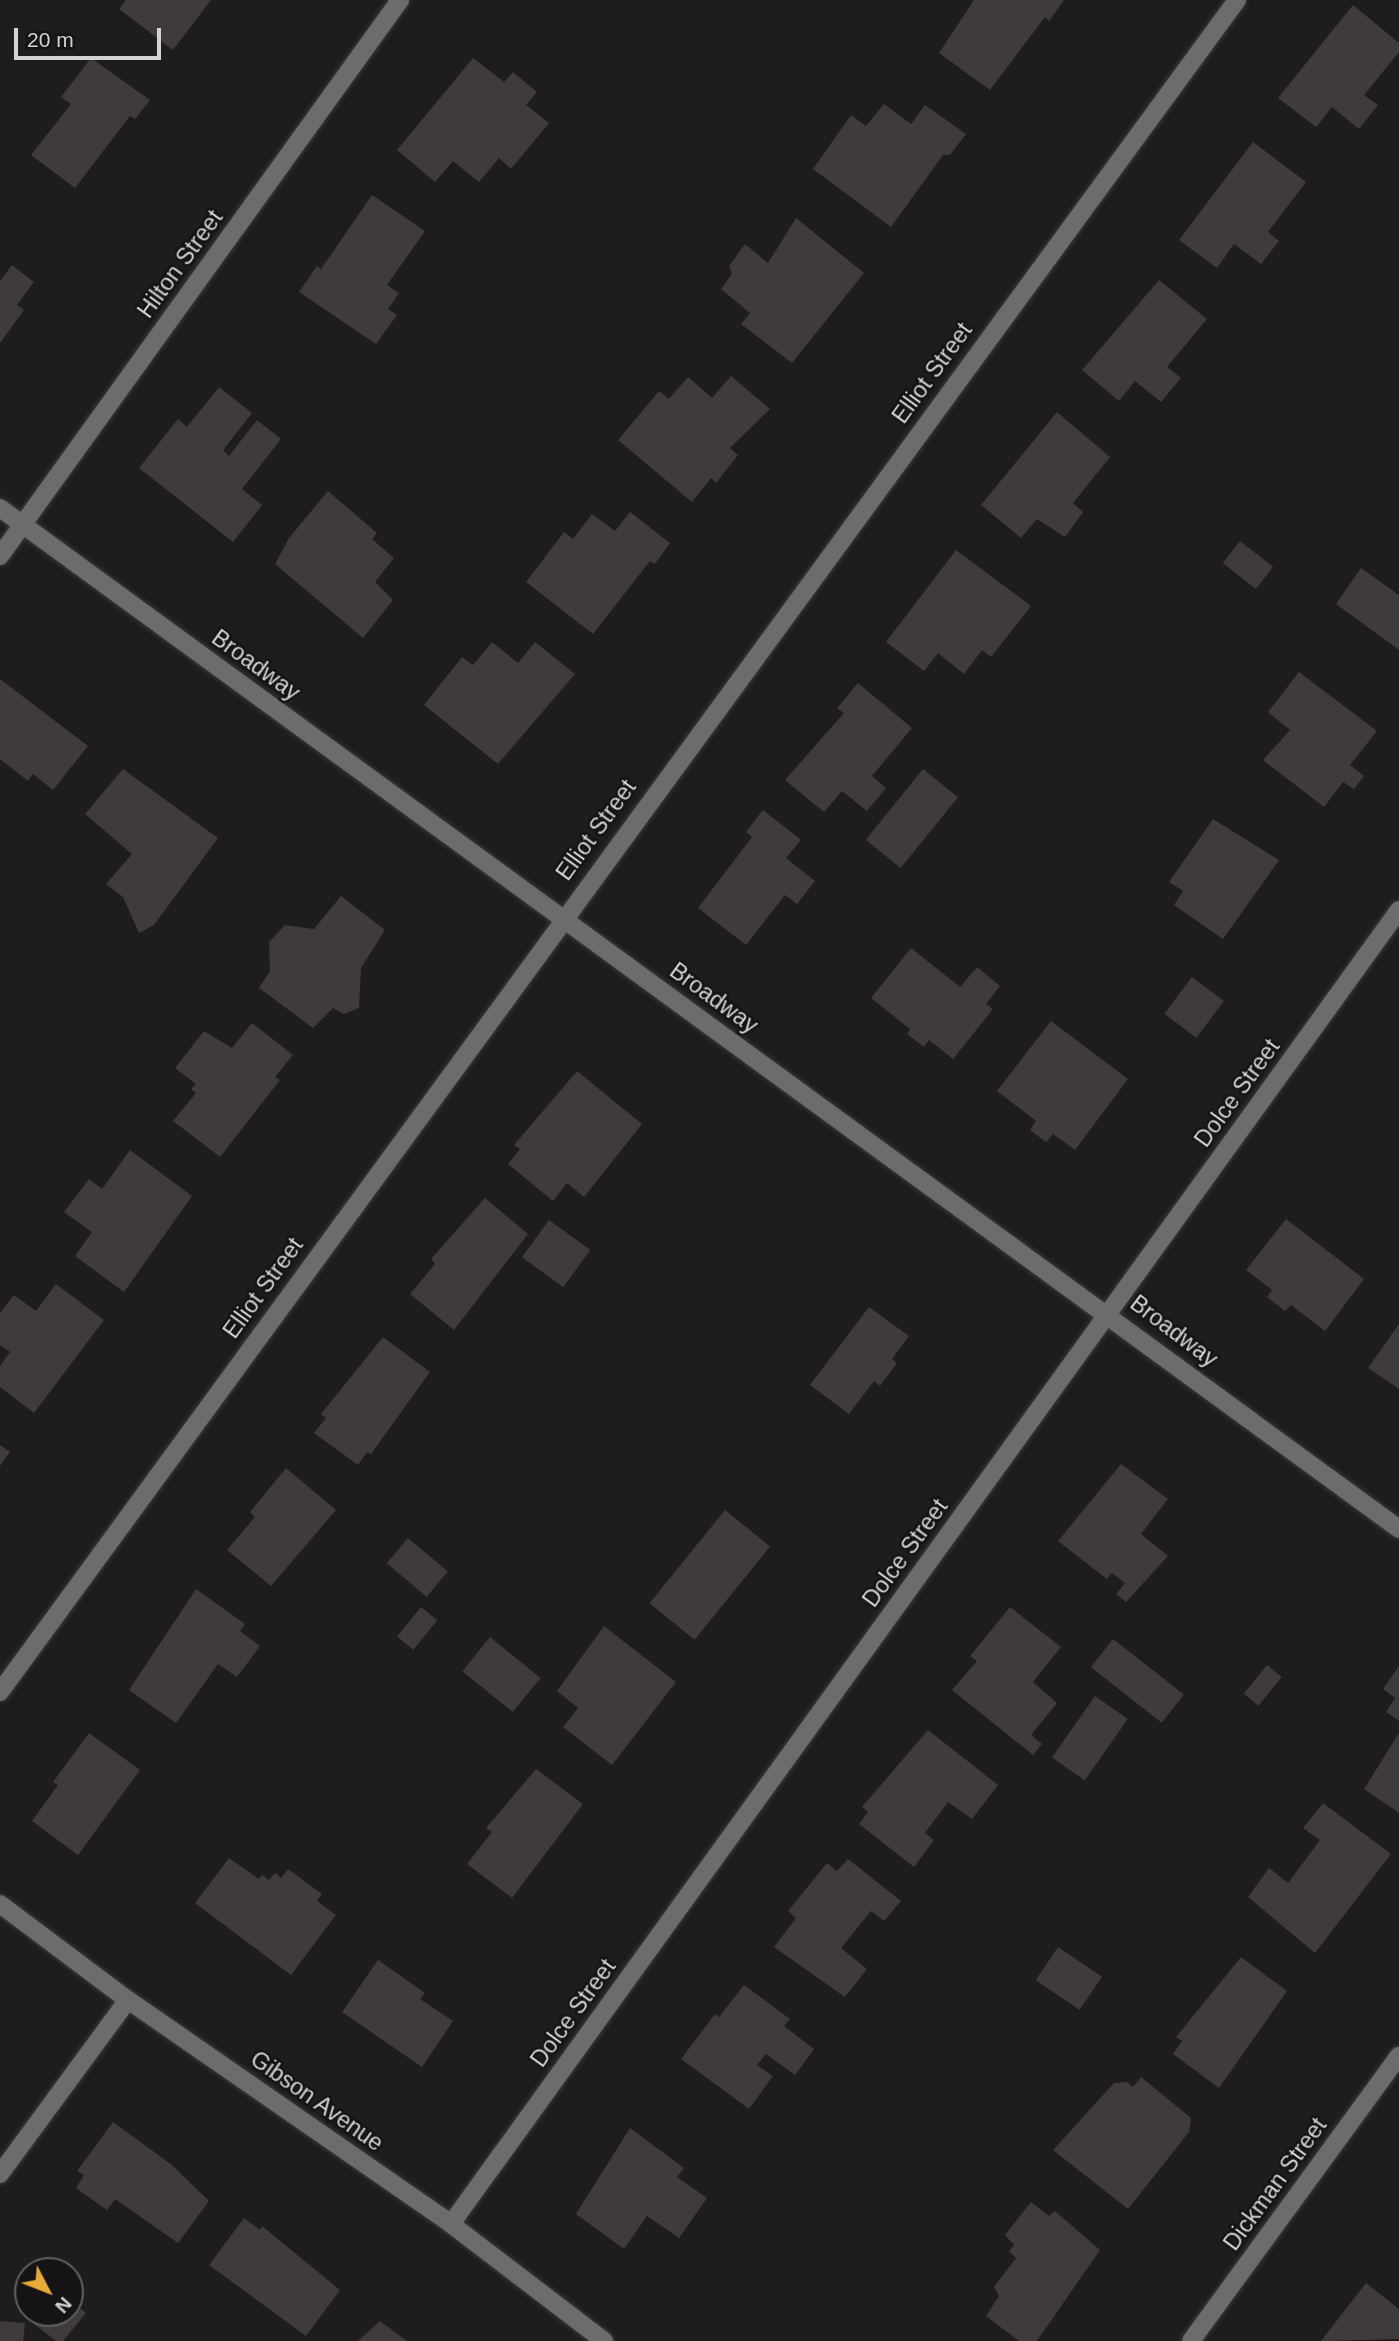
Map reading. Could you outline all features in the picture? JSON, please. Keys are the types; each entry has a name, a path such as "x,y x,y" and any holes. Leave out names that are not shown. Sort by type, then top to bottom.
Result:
{"street":[{"name":"Hilton Street","path":"0,556 400,0"},
{"name":"Elliot Street","path":"0,1692 562,918 1237,0"},
{"name":"Broadway","path":"0,508 1108,1313 1399,1529"},
{"name":"Dolce Street","path":"451,2224 1399,910"},
{"name":"Gibson Avenue","path":"0,1904 128,2000 451,2224 604,2341"},
{"path":"0,2174 128,2000"},
{"name":"Dickman Street","path":"1191,2341 1399,2056"}],"building":[{"path":"126,0 211,0 173,50 119,9"},
{"path":"974,0 1064,0 1049,21 1045,17 990,90 939,53"},
{"path":"1353,5 1399,43 1399,52 1364,95 1378,105 1359,129 1332,107 1316,127 1278,98"},
{"path":"91,58 150,100 135,119 130,116 75,188 31,155 71,104 61,97"},
{"path":"473,58 504,82 513,72 537,92 526,105 549,123 511,169 499,158 479,182 453,161 435,182 397,150"},
{"path":"884,104 911,124 925,105 966,134 950,155 943,155 891,227 813,169 851,115 866,126"},
{"path":"1253,142 1306,182 1268,232 1279,241 1261,264 1234,244 1217,268 1179,240"},
{"path":"372,195 425,231 387,285 399,293 388,309 397,315 376,344 299,292 317,266 321,269"},
{"path":"796,218 864,273 792,363 741,324 750,313 721,289 732,274 729,266 745,244 768,263"},
{"path":"12,265 34,282 17,305 24,310 0,343 0,281"},
{"path":"1159,280 1207,319 1167,367 1181,378 1161,402 1135,381 1119,401 1082,370"},
{"path":"731,376 770,409 730,448 738,455 716,483 711,478 692,502 618,440 659,391 669,399 688,377 712,398"},
{"path":"219,387 252,413 223,450 229,456 257,420 281,439 242,489 262,505 233,542 139,468 178,419 187,427"},
{"path":"1057,412 1110,457 1073,503 1083,512 1065,537 1037,519 1021,538 981,505"},
{"path":"328,491 377,533 372,539 394,558 375,582 393,600 363,638 275,564 289,538"},
{"path":"630,512 670,543 655,564 650,561 593,634 526,582 564,532 573,539 592,514 615,531"},
{"path":"1240,541 1273,567 1256,589 1223,563"},
{"path":"956,550 1031,606 991,657 982,650 964,674 938,653 924,671 886,642"},
{"path":"1361,568 1399,595 1399,650 1336,604"},
{"path":"492,642 518,663 535,642 575,674 498,764 424,705 462,657 473,665"},
{"path":"1299,672 1377,731 1350,765 1364,776 1354,789 1343,782 1324,807 1263,760 1290,730 1268,712"},
{"path":"0,679 88,746 53,790 33,774 28,781 0,759"},
{"path":"858,683 912,728 872,776 886,788 867,811 842,791 824,812 785,780 844,713 837,708"},
{"path":"123,769 218,838 154,925 139,933 123,897 106,884 132,854 85,814"},
{"path":"923,769 958,797 901,868 866,840"},
{"path":"763,810 801,840 786,858 815,881 797,904 785,895 746,945 698,908 752,837 746,832"},
{"path":"1213,819 1279,860 1223,939 1174,905 1183,891 1169,882"},
{"path":"341,896 385,930 361,968 359,1008 344,1014 333,1008 313,1028 259,988 270,971 269,942 285,925 314,929"},
{"path":"911,948 960,987 977,967 1000,986 986,1004 993,1009 953,1059 929,1040 924,1047 907,1034 910,1029 871,998"},
{"path":"1192,977 1224,1001 1196,1038 1164,1014"},
{"path":"1051,1021 1128,1079 1075,1150 1053,1134 1046,1142 1030,1130 1036,1121 997,1091"},
{"path":"252,1023 293,1055 275,1077 280,1080 220,1157 173,1121 196,1093 191,1089 196,1084 175,1068 204,1031 232,1048"},
{"path":"577,1071 642,1124 584,1197 567,1183 553,1201 508,1164 520,1149 514,1145"},
{"path":"130,1150 192,1196 124,1292 75,1256 92,1232 64,1212 89,1179 102,1189"},
{"path":"485,1198 528,1234 454,1330 410,1294 435,1264 431,1259"},
{"path":"1286,1219 1364,1279 1325,1331 1291,1305 1285,1311 1267,1297 1272,1290 1246,1270"},
{"path":"549,1220 590,1250 563,1287 522,1257"},
{"path":"56,1284 104,1320 34,1413 0,1387 0,1366 10,1352 0,1345 0,1313 14,1295 36,1311"},
{"path":"869,1307 909,1336 892,1359 897,1363 880,1386 874,1381 849,1414 810,1385"},
{"path":"1399,1324 1399,1389 1368,1368"},
{"path":"383,1337 430,1372 371,1454 367,1452 358,1465 314,1433 326,1418 321,1414"},
{"path":"0,1445 10,1452 0,1466"},
{"path":"1121,1464 1168,1499 1141,1534 1168,1556 1126,1602 1116,1594 1125,1583 1112,1573 1107,1579 1058,1541"},
{"path":"286,1468 336,1510 271,1586 227,1550 255,1517 250,1512"},
{"path":"725,1510 770,1547 695,1640 649,1603"},
{"path":"408,1538 448,1571 427,1597 387,1563"},
{"path":"196,1589 245,1624 240,1631 260,1646 237,1677 218,1664 176,1723 129,1690"},
{"path":"421,1607 437,1620 413,1650 397,1637"},
{"path":"1010,1607 1061,1647 1033,1682 1057,1703 1031,1735 1042,1744 1033,1755 952,1690 977,1661 970,1656"},
{"path":"604,1626 676,1682 612,1765 563,1727 578,1708 557,1691"},
{"path":"490,1637 541,1678 513,1712 462,1671"},
{"path":"1113,1639 1184,1694 1162,1723 1091,1667"},
{"path":"1267,1665 1282,1677 1258,1706 1244,1694"},
{"path":"1399,1666 1399,1721 1386,1712 1395,1698 1383,1689"},
{"path":"1095,1696 1128,1719 1085,1780 1052,1757"},
{"path":"928,1730 998,1785 972,1819 948,1802 925,1833 934,1840 914,1867 859,1824 868,1812 862,1807"},
{"path":"89,1733 140,1770 78,1855 32,1821 58,1785 53,1782"},
{"path":"1399,1733 1399,1813 1364,1789"},
{"path":"536,1769 583,1804 512,1898 467,1864 492,1832 486,1828"},
{"path":"1323,1803 1391,1854 1315,1953 1248,1897 1269,1868 1288,1883 1320,1840 1303,1828"},
{"path":"229,1858 259,1879 262,1875 269,1880 275,1873 281,1878 288,1869 322,1894 317,1901 336,1915 291,1975 195,1903"},
{"path":"848,1859 901,1901 884,1921 871,1911 841,1948 867,1969 845,1997 774,1947 796,1918 788,1911 827,1863 837,1871"},
{"path":"1058,1947 1102,1977 1080,2010 1036,1980"},
{"path":"1241,1957 1287,1991 1219,2088 1173,2054 1182,2041 1176,2037"},
{"path":"378,1960 425,1993 420,1999 453,2021 422,2067 342,2012"},
{"path":"744,1985 790,2019 784,2026 814,2049 795,2075 766,2054 757,2065 773,2076 749,2109 681,2059 715,2014 719,2017"},
{"path":"1141,2077 1191,2118 1189,2132 1128,2209 1053,2150 1114,2083 1127,2082 1133,2087"},
{"path":"113,2122 172,2165 209,2201 178,2243 115,2199 107,2210 76,2188 84,2175 77,2171"},
{"path":"630,2128 684,2168 677,2177 707,2198 679,2238 647,2216 624,2249 576,2214"},
{"path":"1031,2202 1049,2216 1055,2211 1100,2250 1037,2341 1019,2341 986,2316 999,2296 994,2287 1016,2258 1009,2251 1014,2245 1005,2235"},
{"path":"244,2218 260,2230 262,2226 340,2290 306,2336 209,2265"},
{"path":"1366,2283 1399,2309 1399,2339 1321,2341"},
{"path":"0,2321 14,2322 14,2327 25,2327 23,2341 0,2341"},
{"path":"380,2321 407,2341 358,2341"},
{"path":"38,2327 74,2327 63,2341 56,2341"}]}
